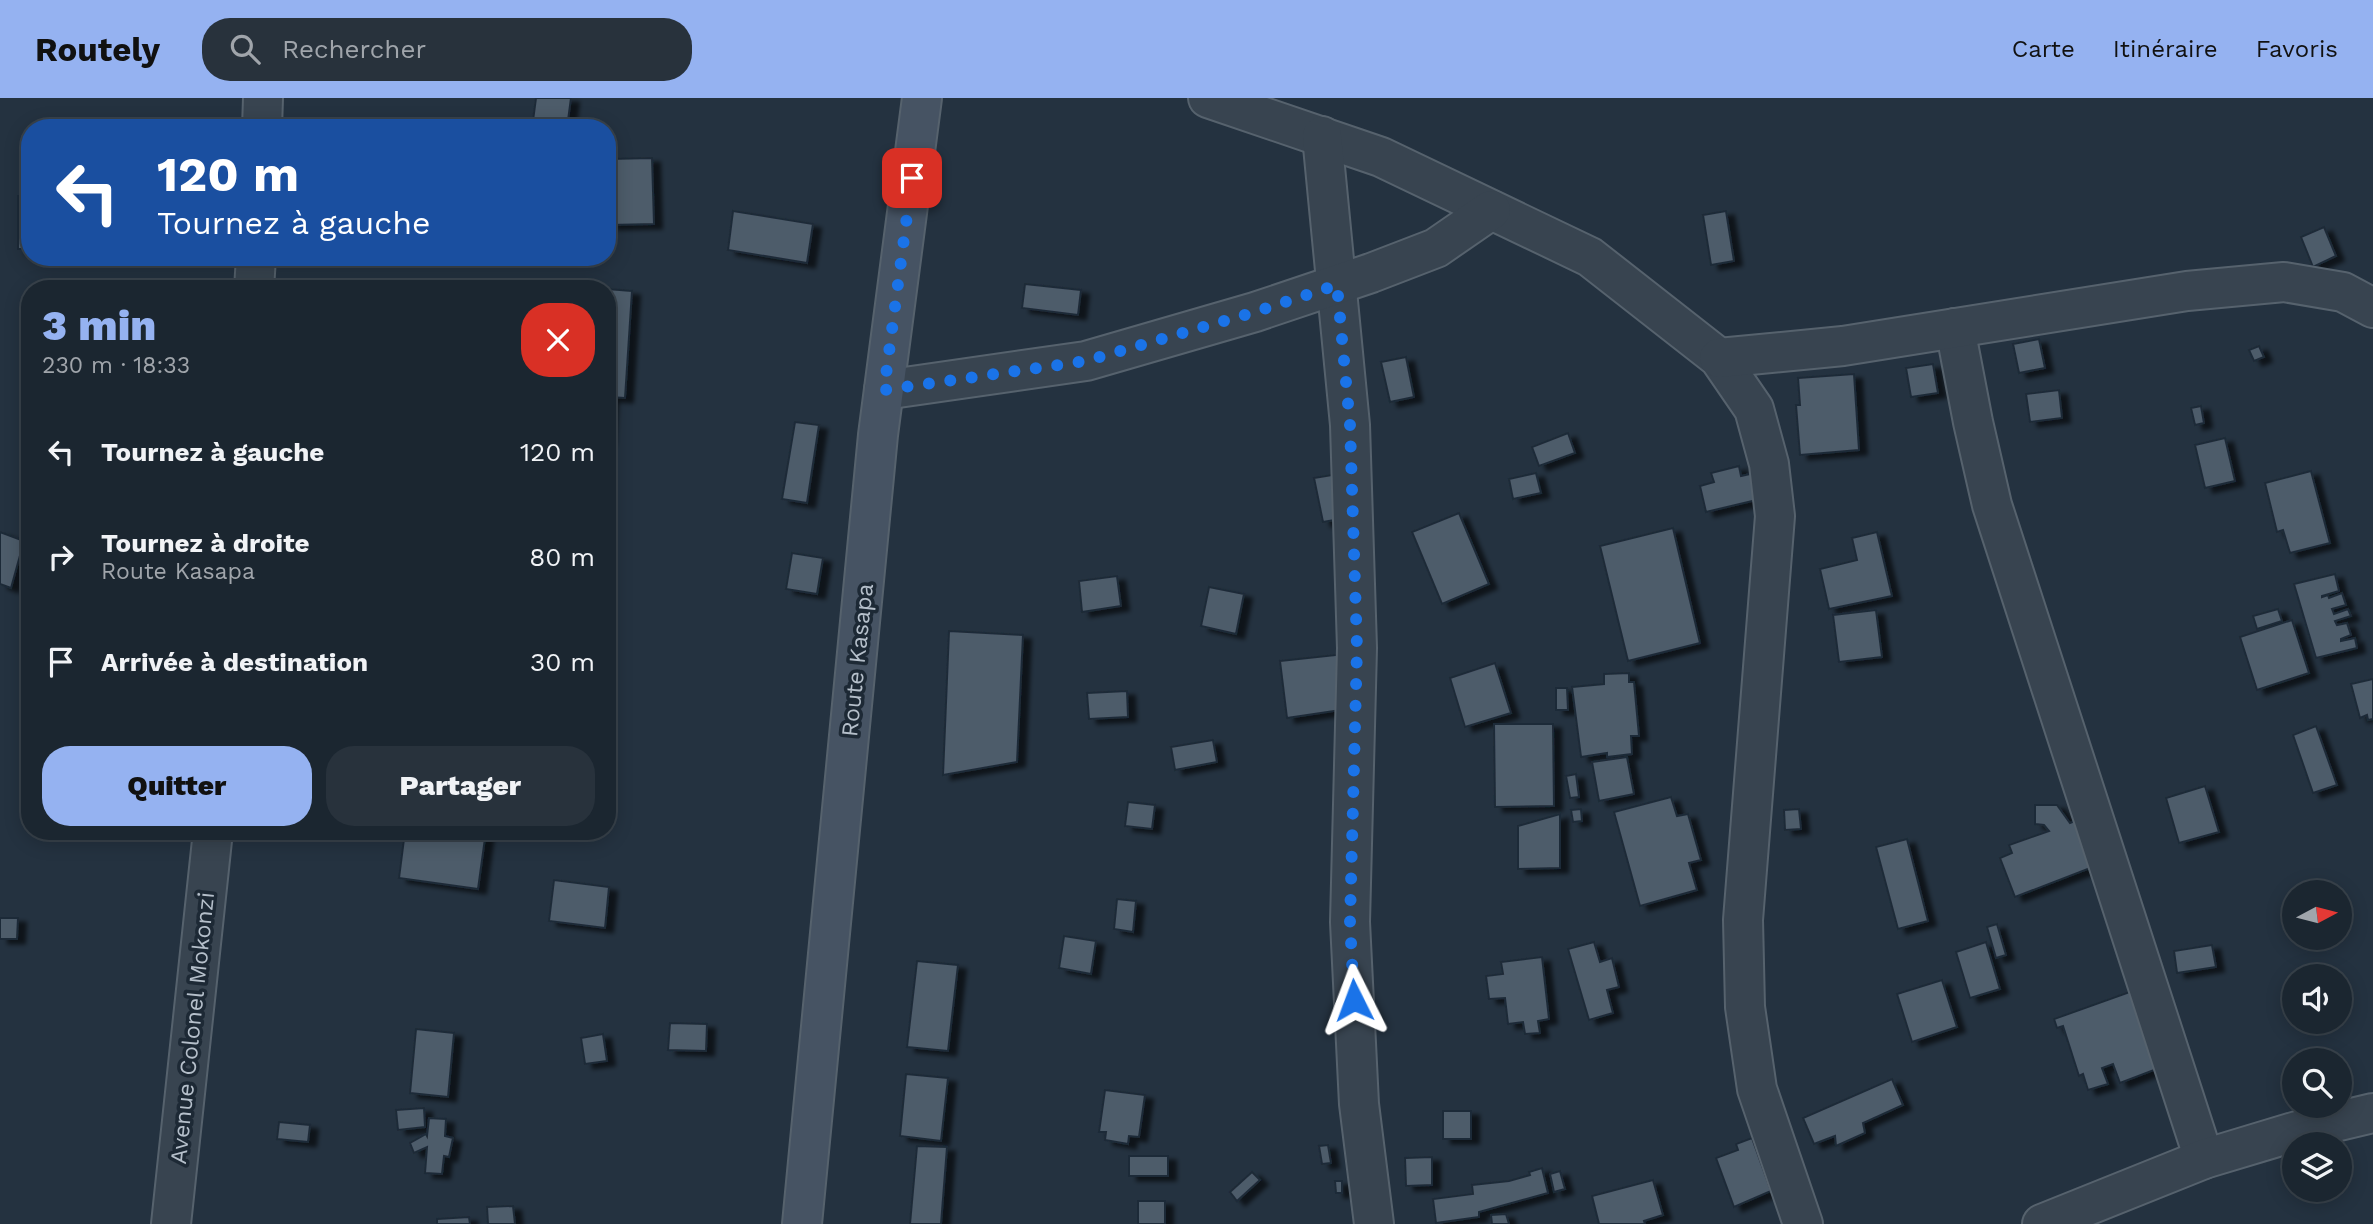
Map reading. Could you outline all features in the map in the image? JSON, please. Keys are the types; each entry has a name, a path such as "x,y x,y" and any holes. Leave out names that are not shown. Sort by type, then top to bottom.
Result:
{"main road":[{"name":"Route Kasapa","path":"802,1224 884,390 922,98"}],"street":[{"path":"262,119 263,98"},
{"path":"1208,98 1381,156 1590,257 1719,358 1754,409 1769,464 1776,516 1743,920 1745,1007 1757,1089 1803,1224"},
{"path":"1322,136 1350,425 1357,648 1350,922 1359,1104 1374,1224"},
{"path":"884,390 1086,361 1255,312 1437,248 1491,210"},
{"path":"1719,358 1843,346 2187,291 2284,282 2343,292 2373,309"},
{"path":"1955,328 1992,505 2204,1159"},
{"name":"Avenue Colonel Mokonzi","path":"171,1224 212,840"},
{"path":"2042,1224 2204,1159 2297,1131 2373,1113"}],"building":[{"path":"536,98 571,98 568,119 533,119"},
{"path":"652,158 654,224 616,225 616,159"},
{"path":"18,196 21,196 21,249 18,249"},
{"path":"733,211 813,224 807,263 728,250"},
{"path":"1726,211 1734,261 1711,265 1703,215"},
{"path":"2324,227 2336,256 2313,267 2301,237"},
{"path":"1025,284 1081,290 1078,315 1022,308"},
{"path":"616,290 632,291 625,398 616,397"},
{"path":"2039,339 2045,368 2019,373 2013,344"},
{"path":"2259,346 2264,357 2254,361 2249,350"},
{"path":"1406,357 1414,397 1390,402 1381,362"},
{"path":"1933,364 1938,393 1911,397 1906,368"},
{"path":"1854,374 1859,450 1800,455 1796,405 1800,405 1798,378"},
{"path":"2059,390 2062,418 2030,422 2026,394"},
{"path":"2201,406 2204,423 2195,425 2191,408"},
{"path":"795,422 819,425 807,503 782,499"},
{"path":"1568,433 1575,453 1539,466 1532,447"},
{"path":"2225,438 2235,481 2205,488 2195,445"},
{"path":"1739,466 1741,476 1759,472 1765,498 1706,512 1700,486 1714,482 1711,473"},
{"path":"2311,471 2330,543 2290,553 2283,530 2277,532 2265,483"},
{"path":"1536,473 1541,493 1513,499 1509,479"},
{"path":"1338,474 1346,518 1323,522 1314,478"},
{"path":"1459,513 1489,584 1442,604 1412,532"},
{"path":"1673,528 1700,643 1628,661 1600,546"},
{"path":"0,532 21,540 21,552 11,588 0,584"},
{"path":"1877,532 1892,596 1829,609 1820,569 1857,560 1852,538"},
{"path":"792,553 823,558 817,594 786,589"},
{"path":"2335,574 2339,591 2322,597 2328,595 2329,598 2342,593 2346,605 2332,609 2334,614 2348,609 2351,616 2335,621 2337,625 2347,623 2351,635 2341,641 2355,638 2357,648 2316,658 2294,584"},
{"path":"1117,576 1121,606 1082,612 1079,581"},
{"path":"1209,587 1244,594 1236,634 1201,626"},
{"path":"2278,609 2282,621 2257,629 2253,616"},
{"path":"1876,610 1882,657 1839,662 1833,615"},
{"path":"2292,620 2309,673 2257,690 2240,637"},
{"path":"949,631 1023,635 1017,762 943,775"},
{"path":"1345,654 1341,710 1287,718 1280,661"},
{"path":"1495,663 1511,713 1465,727 1450,678"},
{"path":"1629,673 1629,682 1634,682 1639,736 1631,736 1632,754 1607,757 1607,753 1581,757 1572,687 1604,684 1604,674"},
{"path":"2373,679 2373,719 2368,720 2367,715 2360,718 2351,684"},
{"path":"1556,688 1567,688 1568,710 1556,710"},
{"path":"1127,691 1128,717 1089,719 1087,693"},
{"path":"1494,724 1553,724 1554,806 1495,807"},
{"path":"2316,726 2337,785 2313,793 2293,735"},
{"path":"1213,740 1217,762 1175,770 1171,747"},
{"path":"1627,757 1634,794 1599,801 1592,762"},
{"path":"1576,774 1579,797 1570,798 1566,776"},
{"path":"2205,786 2219,832 2179,843 2166,798"},
{"path":"1671,797 1677,816 1688,814 1701,860 1689,863 1697,890 1640,906 1614,812"},
{"path":"1128,802 1155,805 1152,829 1125,826"},
{"path":"2035,805 2057,805 2070,823 2075,821 2093,867 2015,897 2000,858 2012,853 2009,845 2049,831 2044,825 2035,824"},
{"path":"1581,809 1582,821 1573,822 1571,810"},
{"path":"1799,809 1801,829 1785,830 1784,810"},
{"path":"1560,814 1560,868 1518,869 1518,826"},
{"path":"1907,839 1928,921 1898,929 1876,847"},
{"path":"404,840 485,840 478,889 399,878"},
{"path":"554,880 609,887 605,928 549,921"},
{"path":"1117,899 1136,901 1133,932 1114,929"},
{"path":"0,918 18,918 17,939 0,939"},
{"path":"1997,924 2006,955 1996,958 1987,927"},
{"path":"1064,936 1096,941 1091,974 1059,968"},
{"path":"1594,942 1600,962 1612,958 1619,987 1607,990 1613,1013 1589,1020 1568,949"},
{"path":"1986,942 2000,989 1970,998 1956,952"},
{"path":"2212,945 2216,967 2177,973 2174,951"},
{"path":"1542,957 1549,1019 1538,1021 1540,1033 1525,1034 1523,1022 1508,1024 1505,998 1489,999 1486,976 1503,974 1501,962"},
{"path":"917,961 958,965 948,1051 907,1047"},
{"path":"1942,980 1957,1027 1912,1042 1897,994"},
{"path":"2138,989 2162,1067 2120,1083 2113,1064 2102,1068 2108,1084 2088,1090 2083,1074 2079,1076 2063,1026 2057,1028 2054,1019"},
{"path":"670,1023 707,1024 706,1051 668,1050"},
{"path":"416,1029 454,1033 448,1097 410,1093"},
{"path":"603,1034 607,1061 585,1064 581,1038"},
{"path":"906,1074 948,1078 941,1141 900,1136"},
{"path":"1892,1079 1903,1105 1863,1123 1865,1133 1836,1146 1835,1136 1814,1144 1803,1118"},
{"path":"1105,1090 1145,1095 1139,1137 1129,1136 1128,1144 1105,1140 1106,1132 1099,1132"},
{"path":"424,1108 425,1127 398,1130 396,1110"},
{"path":"1443,1111 1471,1111 1471,1139 1443,1139"},
{"path":"429,1118 446,1119 445,1136 453,1138 449,1157 444,1156 442,1174 425,1173 427,1147 414,1153 410,1143 426,1134 427,1136"},
{"path":"279,1122 310,1125 308,1142 277,1139"},
{"path":"1752,1138 1771,1191 1734,1207 1716,1158 1738,1150 1736,1144"},
{"path":"1328,1145 1331,1163 1322,1164 1319,1146"},
{"path":"917,1146 947,1147 941,1224 910,1224"},
{"path":"1129,1156 1168,1156 1168,1176 1129,1176"},
{"path":"1432,1157 1432,1185 1406,1186 1405,1158"},
{"path":"1542,1168 1548,1193 1479,1212 1479,1217 1436,1223 1433,1199 1473,1194 1472,1185 1509,1181 1530,1175 1529,1172"},
{"path":"1560,1171 1565,1189 1554,1192 1550,1174"},
{"path":"1252,1172 1260,1180 1237,1201 1230,1192"},
{"path":"1653,1180 1663,1215 1644,1221 1645,1224 1599,1224 1592,1196"},
{"path":"1335,1181 1342,1181 1342,1193 1336,1193"},
{"path":"1138,1201 1165,1201 1165,1224 1138,1224"},
{"path":"513,1206 515,1224 488,1224 487,1207"},
{"path":"1506,1214 1509,1224 1492,1224 1491,1215"},
{"path":"469,1217 470,1224 437,1224 437,1219"}],"route":[{"path":"912,178 884,390 1086,361 1337,285 1350,425 1357,648 1350,922 1354,1000"}]}
